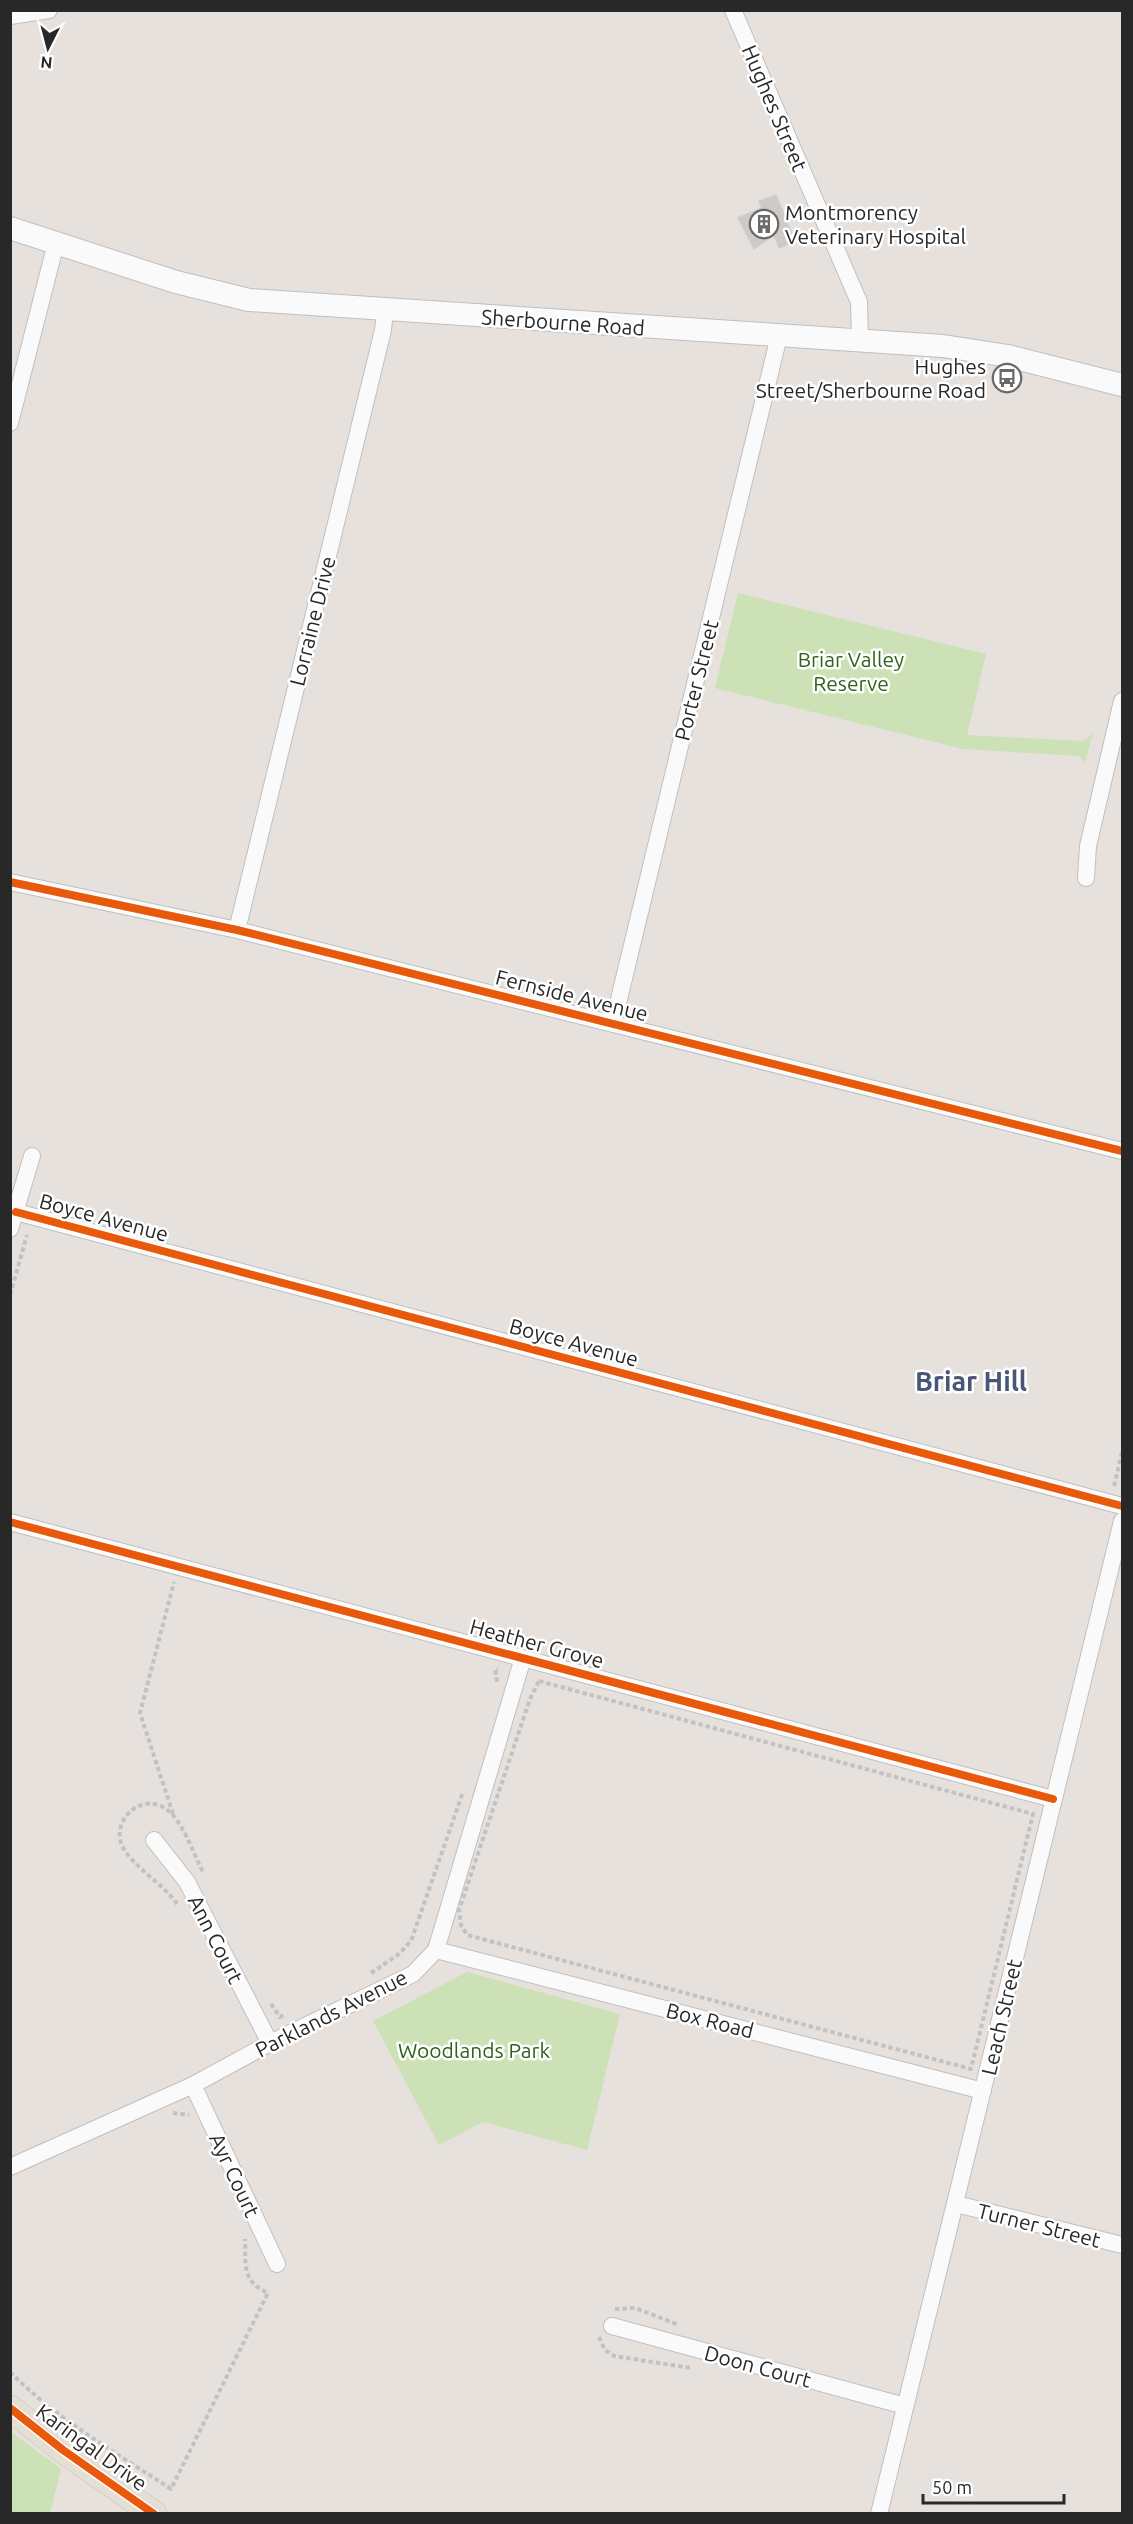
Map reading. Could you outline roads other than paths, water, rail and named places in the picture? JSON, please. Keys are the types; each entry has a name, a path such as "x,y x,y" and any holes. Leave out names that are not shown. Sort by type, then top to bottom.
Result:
{"main road":[{"name":"Sherbourne Road","path":"10,228 176,282 241,299 385,311 860,340 985,352 1122,385"},
{"name":"Karingal Drive","path":"10,2408 63,2450 154,2514"}],"street":[{"path":"10,16 49,10"},
{"name":"Hughes Street","path":"733,10 859,302 860,340"},
{"path":"10,423 56,243"},
{"name":"Lorraine Drive","path":"237,930 385,311"},
{"name":"Porter Street","path":"613,1024 779,336"},
{"path":"1086,878 1088,846 1122,701"},
{"name":"Fernside Avenue","path":"10,882 237,930 1122,1151"},
{"path":"10,1229 32,1156"},
{"name":"Boyce Avenue","path":"16,1212 1122,1506"},
{"name":"Leach Street","path":"879,2514 1122,1521"},
{"name":"Heather Grove","path":"10,1522 1053,1800"},
{"name":"Parklands Avenue","path":"10,2168 193,2085 270,2043 413,1974 436,1950 523,1658"},
{"name":"Ann Court","path":"154,1840 187,1882 270,2043"},
{"name":"Box Road","path":"436,1950 983,2091"},
{"name":"Ayr Court","path":"193,2085 277,2265"},
{"name":"Turner Street","path":"956,2204 1122,2246"},
{"name":"Doon Court","path":"612,2326 905,2406"}],"place":[{"name":"Montmorency Veterinary Hospital","path":"764,224"},
{"name":"Hughes Street/Sherbourne Road","path":"1007,378"}],"district":[{"name":"Briar Hill","path":"971,1381"}],"park label":[{"name":"Briar Valley Reserve","path":"851,671"},
{"name":"Woodlands Park","path":"474,2050"}]}
